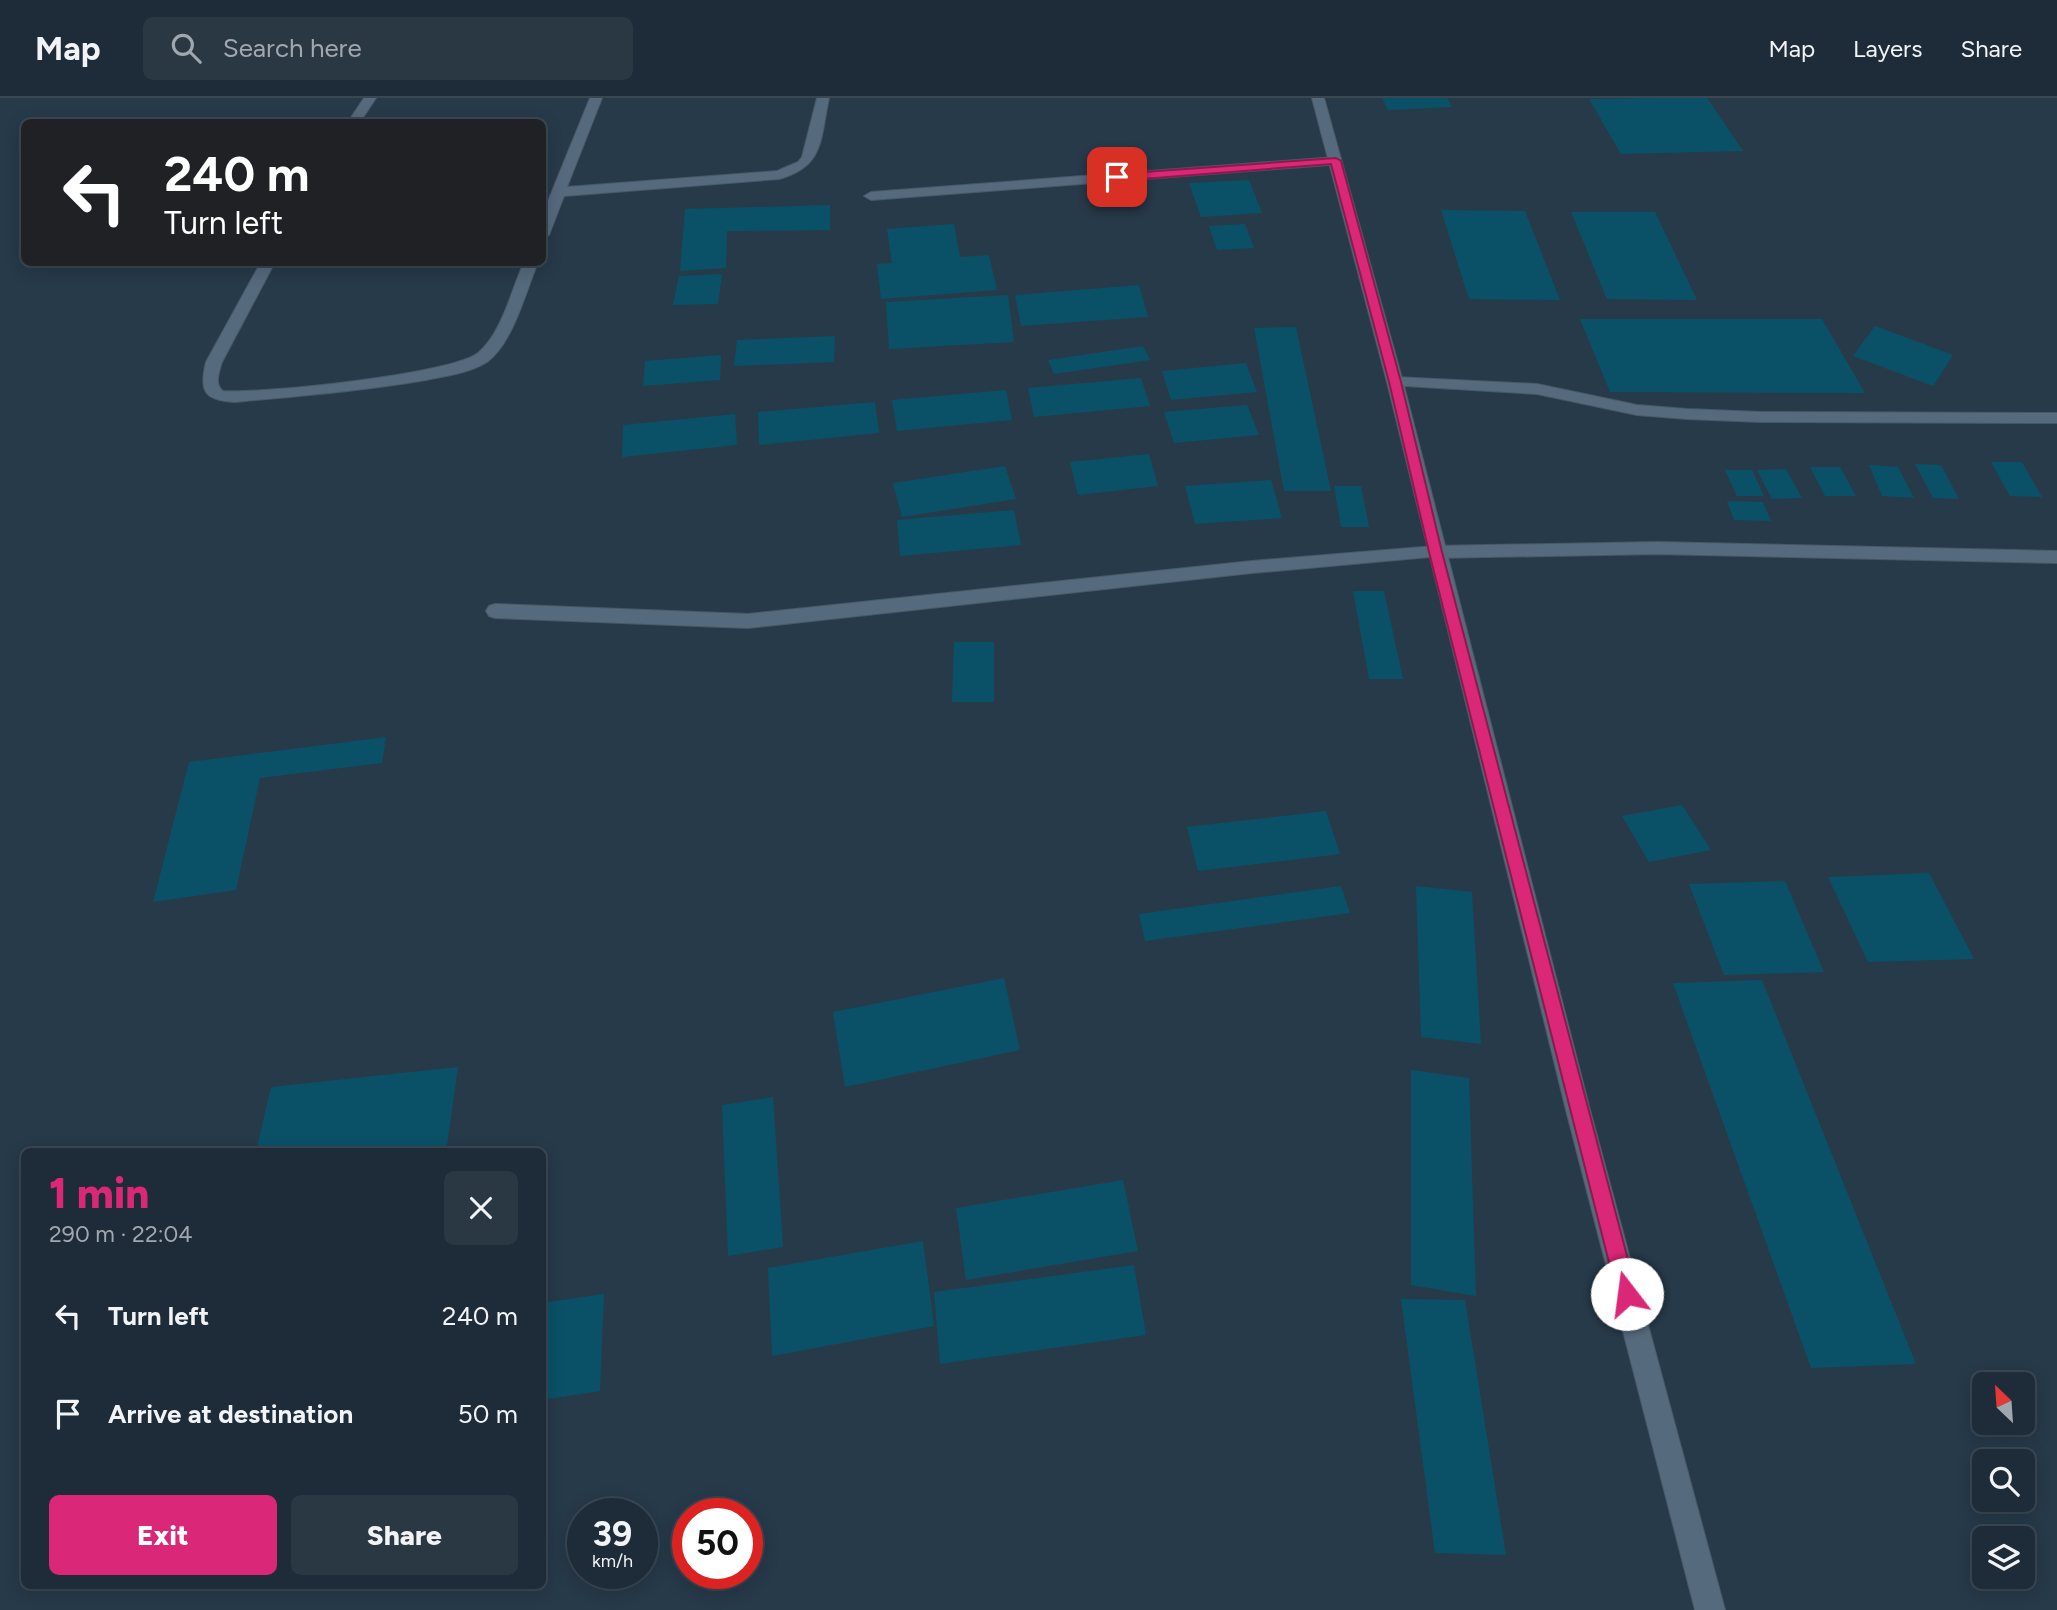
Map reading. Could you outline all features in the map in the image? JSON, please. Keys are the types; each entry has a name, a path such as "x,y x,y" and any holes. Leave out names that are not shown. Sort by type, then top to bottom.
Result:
{"street":[{"path":"356,119 370,98"},
{"path":"546,226 562,192 596,98"},
{"path":"562,192 747,179 792,171 809,158 823,98"},
{"path":"1318,98 1395,382 1578,1110 1710,1610"},
{"path":"871,196 1336,161"},
{"path":"266,266 214,362 210,378 212,390 219,396 234,397 414,377 472,366 495,343 529,266"},
{"path":"1395,382 1537,389 1637,410 1687,414 1761,417 2057,418"},
{"path":"495,611 748,621 1252,567 1436,552 1657,548 2057,558"}],"building":[{"path":"1382,98 1447,98 1452,107 1388,110"},
{"path":"1707,98 1743,151 1621,154 1589,99"},
{"path":"1249,180 1262,213 1201,217 1189,183"},
{"path":"830,205 830,230 727,231 726,268 680,271 685,209"},
{"path":"1441,210 1525,211 1560,300 1469,299"},
{"path":"1571,212 1655,212 1697,300 1607,299"},
{"path":"954,224 960,257 989,255 997,290 881,299 877,264 892,263 887,229"},
{"path":"1245,224 1254,248 1217,250 1209,226"},
{"path":"722,274 718,304 673,305 679,276"},
{"path":"1139,285 1148,317 1021,326 1015,295"},
{"path":"1008,295 1014,342 889,349 886,302"},
{"path":"1580,319 1822,319 1865,393 1610,392"},
{"path":"1875,326 1953,355 1933,386 1853,356"},
{"path":"1296,327 1331,491 1284,491 1254,328"},
{"path":"835,336 834,362 734,366 737,340"},
{"path":"1143,346 1150,360 1054,374 1048,360"},
{"path":"721,355 720,380 643,386 645,361"},
{"path":"1246,363 1257,392 1171,400 1162,371"},
{"path":"1141,378 1150,406 1034,417 1028,388"},
{"path":"1006,390 1012,420 897,431 892,400"},
{"path":"875,402 879,433 759,445 758,412"},
{"path":"1247,405 1259,435 1174,443 1164,412"},
{"path":"735,414 737,445 622,457 623,425"},
{"path":"1149,454 1158,486 1078,495 1070,462"},
{"path":"1991,462 2022,462 2042,497 2010,496"},
{"path":"1915,464 1941,465 1959,499 1933,498"},
{"path":"1869,465 1898,467 1914,498 1882,496"},
{"path":"1005,466 1016,499 902,517 893,483"},
{"path":"1810,467 1840,467 1856,496 1825,496"},
{"path":"1786,469 1802,498 1772,499 1757,470"},
{"path":"1725,470 1752,470 1764,496 1737,496"},
{"path":"1271,480 1282,518 1195,524 1185,486"},
{"path":"1334,486 1361,486 1369,527 1341,527"},
{"path":"1727,501 1763,502 1771,521 1734,520"},
{"path":"1014,510 1021,545 900,556 897,520"},
{"path":"1353,591 1384,591 1403,679 1369,679"},
{"path":"954,642 994,642 994,702 952,702"},
{"path":"386,737 382,763 260,778 236,890 153,902 189,762"},
{"path":"1682,805 1711,850 1649,862 1622,816"},
{"path":"1326,811 1340,854 1198,871 1187,827"},
{"path":"1929,873 1974,959 1868,962 1828,877"},
{"path":"1785,881 1824,972 1724,975 1689,884"},
{"path":"1341,886 1350,913 1145,941 1139,914"},
{"path":"1416,886 1472,892 1481,1044 1421,1037"},
{"path":"1004,978 1020,1050 845,1087 833,1012"},
{"path":"1762,980 1916,1364 1811,1368 1673,983"},
{"path":"458,1067 447,1148 257,1148 271,1087"},
{"path":"1411,1070 1469,1078 1476,1296 1411,1285"},
{"path":"773,1097 783,1247 728,1256 722,1105"},
{"path":"1123,1180 1138,1251 966,1280 956,1208"},
{"path":"923,1241 934,1326 772,1356 768,1268"},
{"path":"1134,1265 1146,1335 940,1364 934,1292"},
{"path":"604,1294 600,1391 546,1399 546,1302"},
{"path":"1401,1299 1465,1300 1506,1555 1435,1553"}],"route":[{"path":"1117,177 1336,161 1395,382 1436,552 1627,1294"}]}
